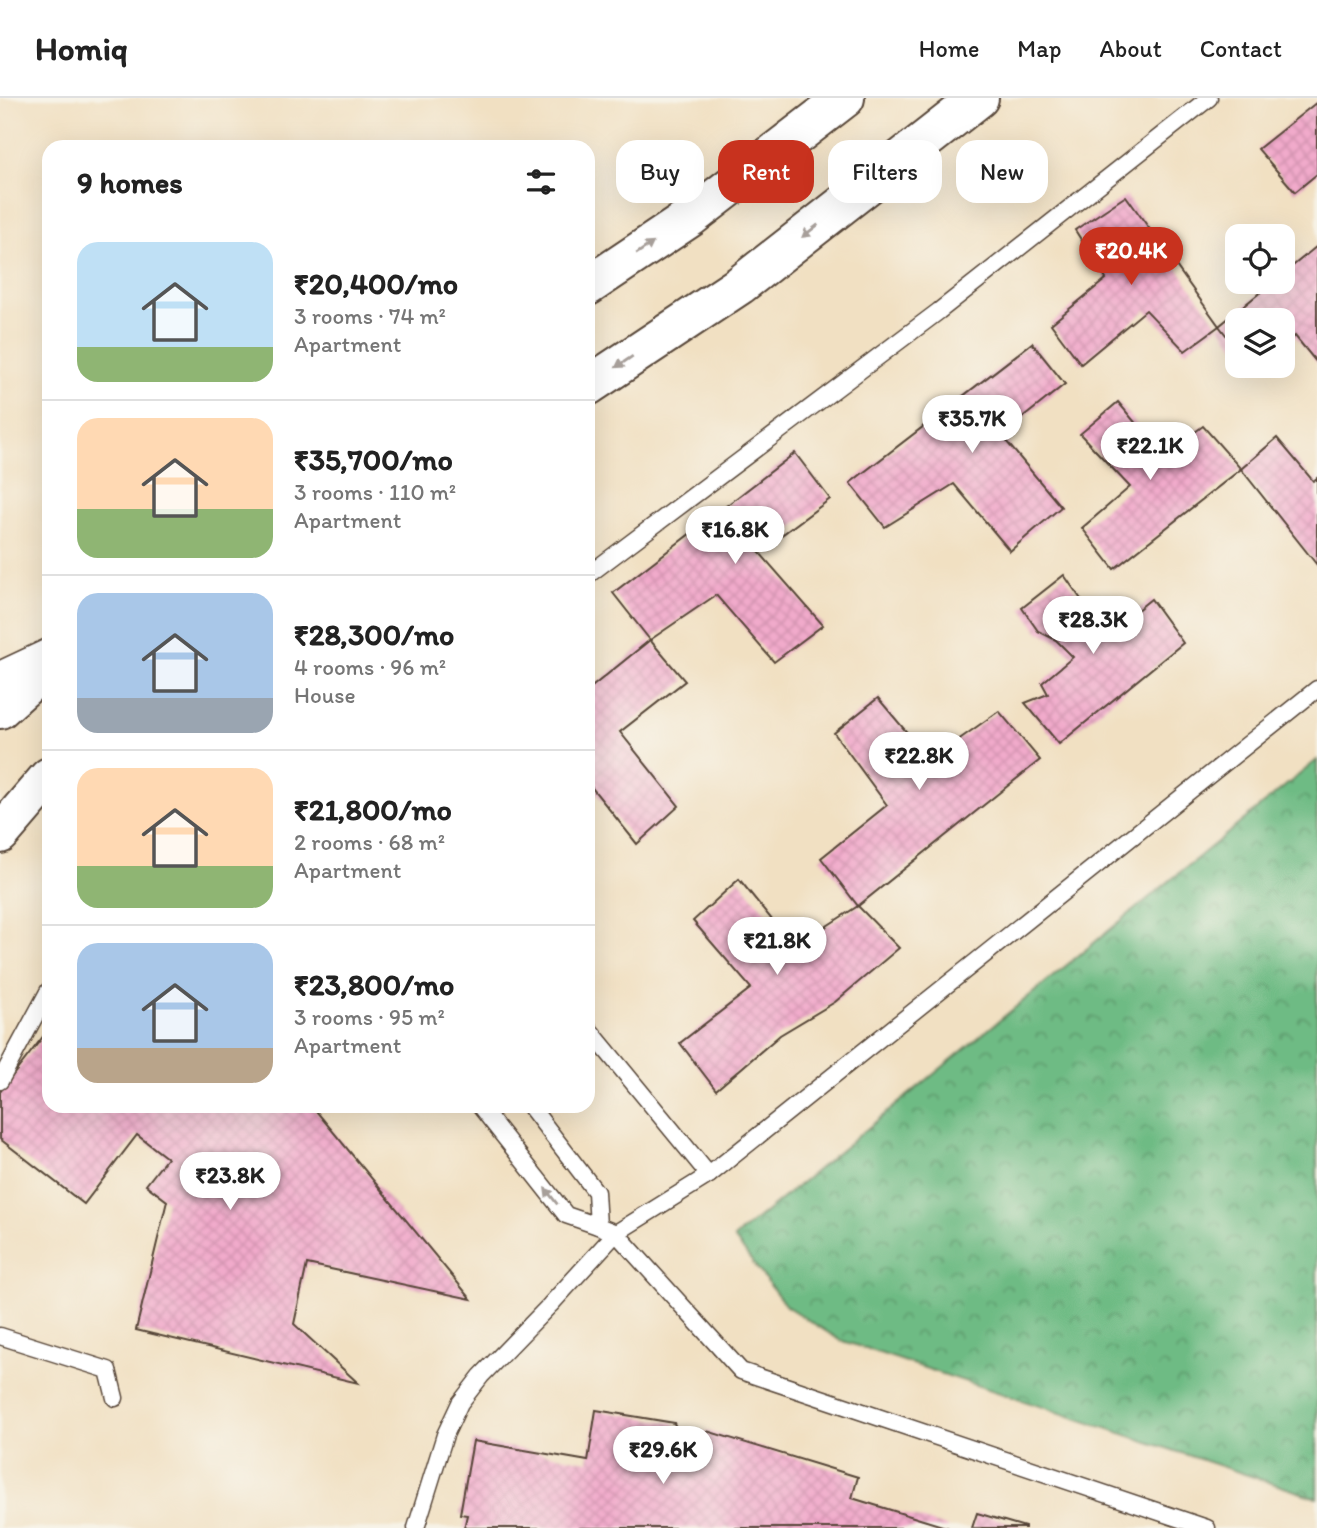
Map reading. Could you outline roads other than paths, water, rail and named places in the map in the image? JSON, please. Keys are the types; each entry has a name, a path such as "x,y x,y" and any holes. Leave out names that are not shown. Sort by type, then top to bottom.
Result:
{"street":[{"path":"595,281 691,217 845,98"},
{"path":"595,381 740,285 979,98"},
{"path":"0,677 42,657"},
{"path":"0,709 42,671"},
{"path":"0,834 42,785"}],"lane":[{"path":"595,570 939,312 1209,98"},
{"path":"416,1528 445,1434 460,1403 481,1376 616,1233 709,1175 1317,689"},
{"path":"0,1081 42,1003"},
{"path":"595,1037 709,1175"},
{"path":"486,1113 566,1215 616,1233 741,1371 1208,1528"},
{"path":"535,1113 596,1192 598,1226"},
{"path":"0,1336 108,1370 115,1398"}]}
